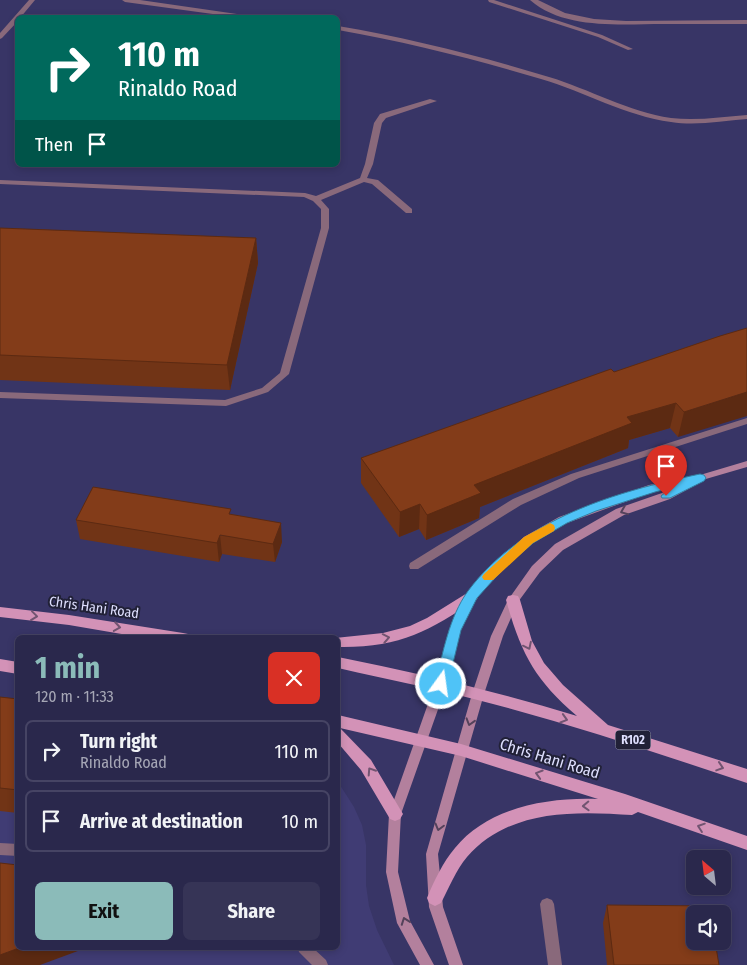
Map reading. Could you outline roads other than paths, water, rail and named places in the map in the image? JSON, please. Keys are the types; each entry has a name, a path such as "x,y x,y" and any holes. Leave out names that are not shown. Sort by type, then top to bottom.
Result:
{"main road":[{"path":"340,642 371,641 402,635 427,625 472,595"},
{"path":"513,600 525,642 536,662 551,683 606,732"},
{"name":"Chris Hani Road","path":"0,612 69,620 164,635"},
{"name":"R102","path":"340,663 441,684 478,694 747,776"},
{"path":"0,665 15,668"},
{"name":"Chris Hani Road","path":"340,721 461,750 652,810 747,843"},
{"path":"340,735 366,764 395,814"},
{"path":"435,898 460,854 488,829 518,814 550,808 591,805 652,810"}],"street":[{"path":"426,965 404,923 392,872 395,814 441,684 455,630 472,595 500,565 528,540 563,520 653,488 700,478 747,464"},
{"path":"456,965 436,907 432,854 478,694 497,636 513,600 536,569 559,547 620,512 666,496 700,478"}],"lane":[{"path":"19,15 32,0"},
{"path":"125,0 238,15"},
{"path":"533,0 550,10 572,18 604,23 747,22"},
{"path":"491,1 600,36 630,49"},
{"path":"0,37 15,20"},
{"path":"340,28 420,46 547,79 642,113 672,120 713,120 747,117"},
{"path":"363,179 369,164 378,123 383,116 433,101"},
{"path":"713,120 747,112"},
{"path":"316,199 363,179 375,182 409,211"},
{"path":"0,182 305,195 316,199 325,209 325,228 284,374 265,390 226,403 0,395"},
{"path":"414,566 517,502 575,476 747,420"},
{"path":"0,850 15,850"},
{"path":"548,904 555,965"},
{"path":"306,950 321,965"}]}
